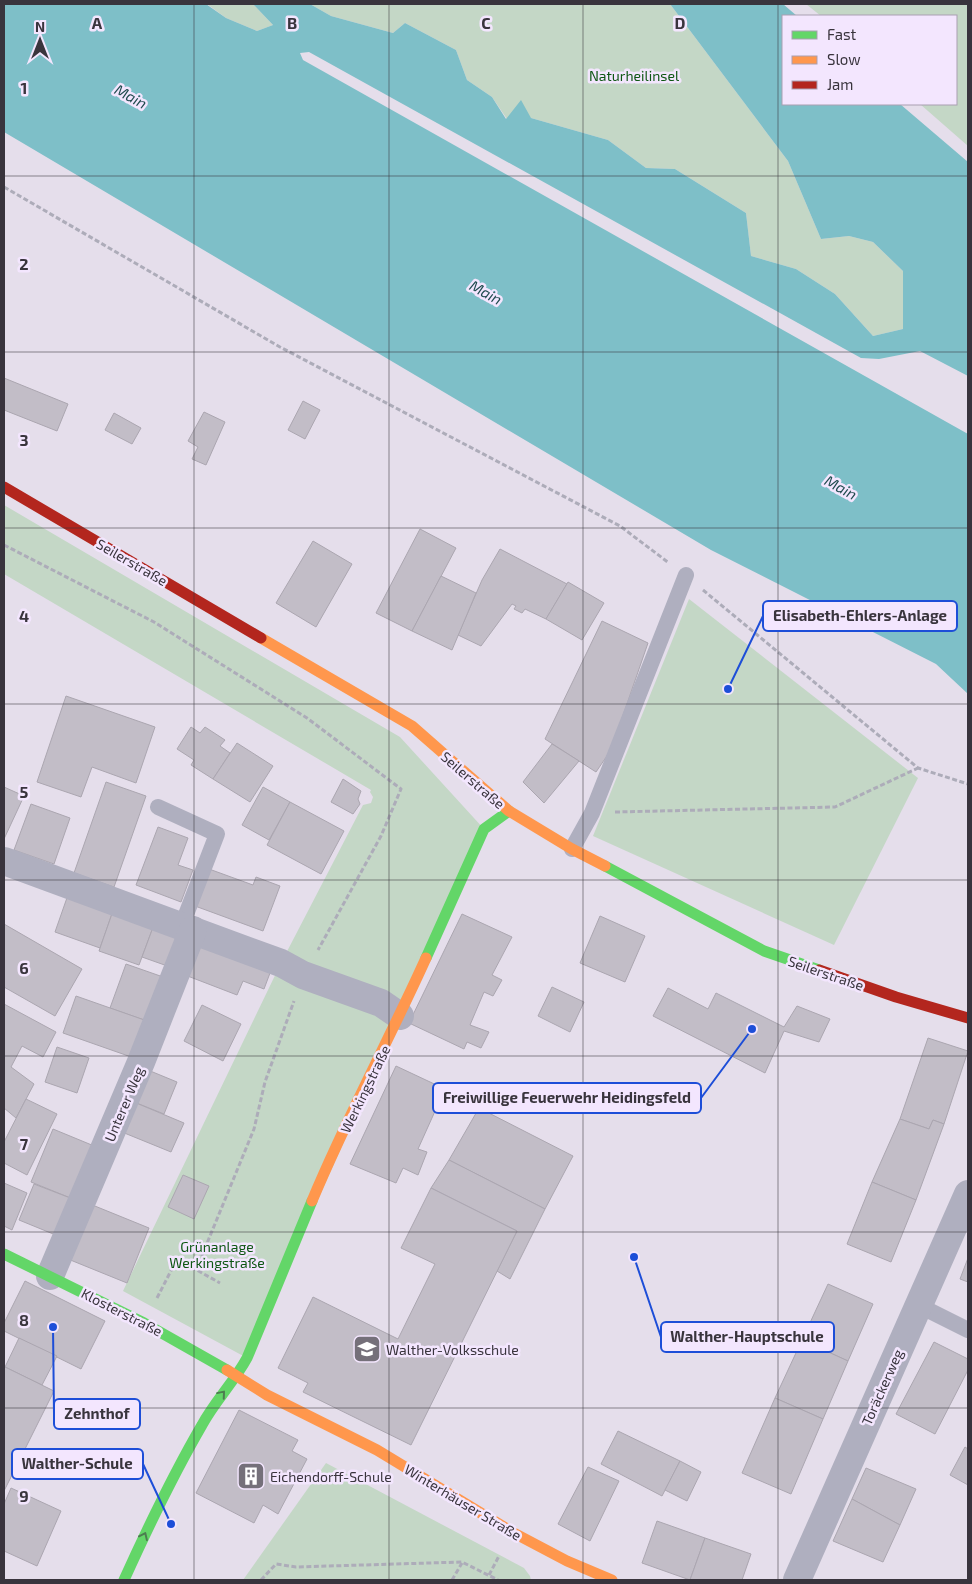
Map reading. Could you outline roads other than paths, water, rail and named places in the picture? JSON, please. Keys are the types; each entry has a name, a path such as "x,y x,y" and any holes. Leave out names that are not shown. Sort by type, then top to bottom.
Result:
{"street":[{"name":"Seilerstraße","path":"4,487 412,726 509,811 572,849 764,952 896,997 968,1018"},
{"name":"Werkingstraße","path":"124,1580 153,1516 202,1424 219,1398 237,1377 247,1358 324,1172 400,1016 484,829 509,811"},
{"path":"4,861 187,927 280,963 303,975 381,1003 400,1016"},
{"name":"Unterer Weg","path":"50,1276 141,1062 187,927"},
{"name":"Toräckerweg","path":"797,1580 968,1194"},
{"name":"Klosterstraße","path":"4,1254 144,1323 216,1363 237,1377"},
{"name":"Winterhäuser Straße","path":"237,1377 274,1399 377,1450 512,1532 602,1578"}],"lane":[{"path":"572,849 592,813 686,575"},
{"name":"Unterer Weg","path":"158,807 217,834 187,927"},
{"path":"918,1305 968,1330"}],"water":[{"name":"Main","path":"4,4 206,4 226,18 257,31 273,25 253,4 310,4 331,16 393,33 405,23 456,50 467,80 492,97 506,119 521,100 531,118 608,140 646,168 675,169 746,213 751,256 796,269 835,294 873,336 903,329 903,271 873,242 849,236 821,239 788,161 670,4 783,4 796,15 782,15 782,105 901,105 968,162 968,376 920,351 879,359 861,358 309,52 300,53 303,60 968,434 968,694 936,664 711,550 4,132"}],"place":[{"name":"Elisabeth-Ehlers-Anlage","path":"728,689"},
{"name":"Freiwillige Feuerwehr Heidingsfeld","path":"752,1029"},
{"name":"Walther-Hauptschule","path":"634,1257"},
{"name":"Zehnthof","path":"53,1327"},
{"name":"Walther-Volksschule","path":"367,1349"},
{"name":"Eichendorff-Schule","path":"251,1476"},
{"name":"Walther-Schule","path":"171,1524"}],"park label":[{"name":"Naturheilinsel","path":"634,75"},
{"name":"Grünanlage Werkingstraße","path":"217,1254"}]}
